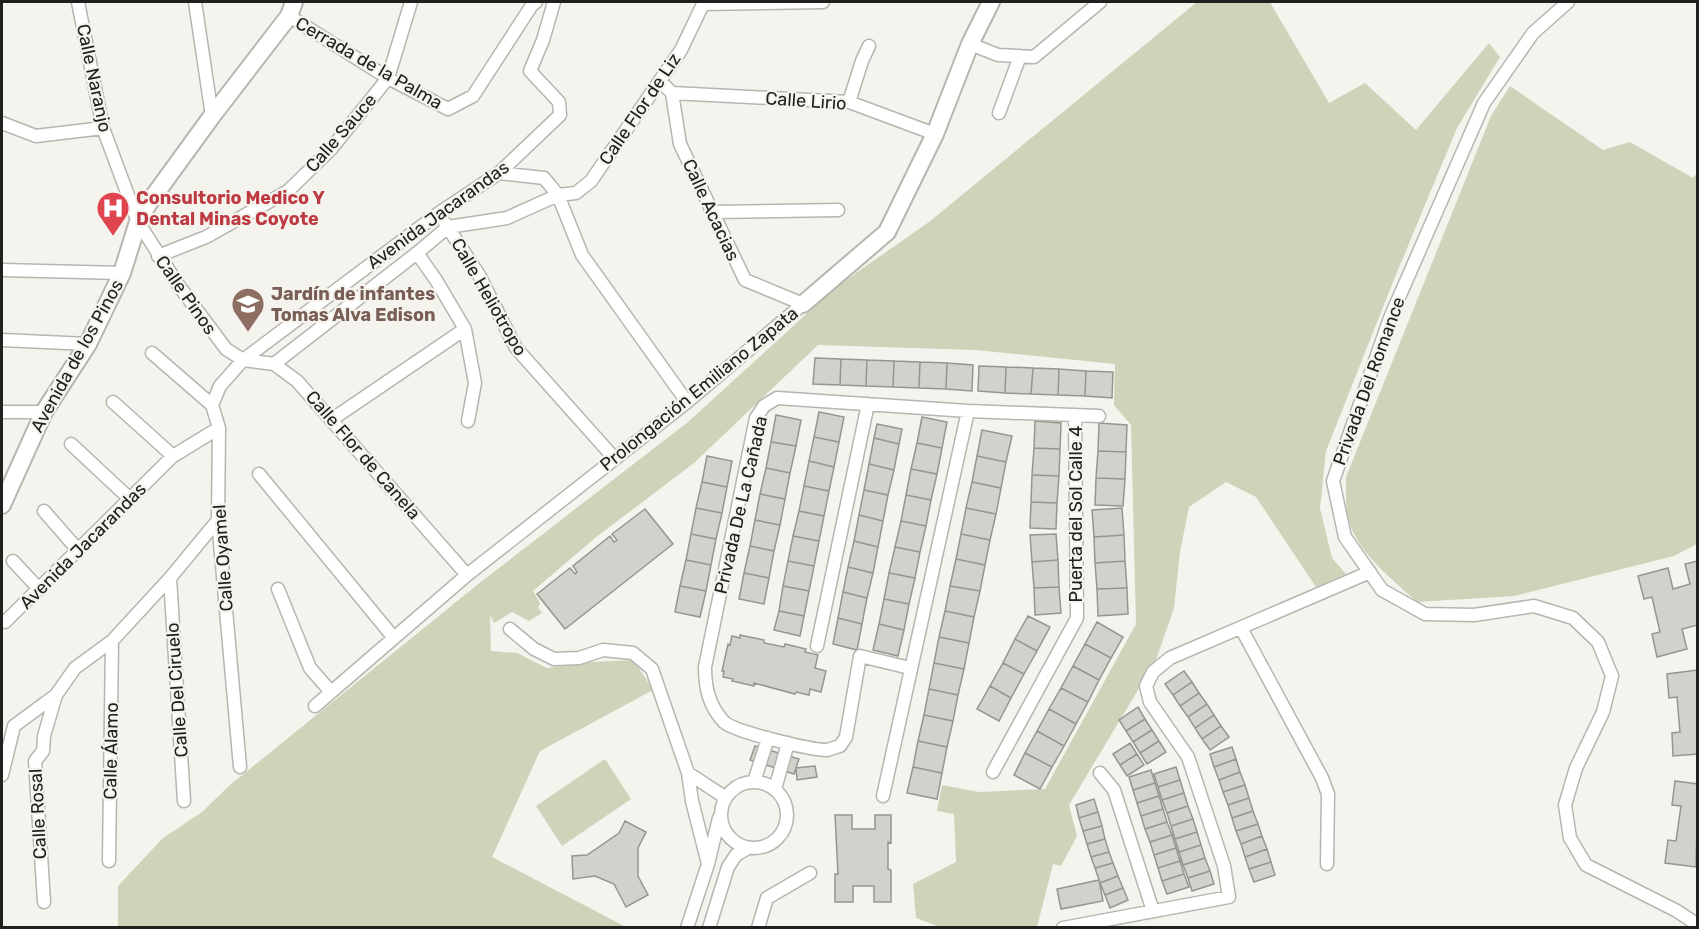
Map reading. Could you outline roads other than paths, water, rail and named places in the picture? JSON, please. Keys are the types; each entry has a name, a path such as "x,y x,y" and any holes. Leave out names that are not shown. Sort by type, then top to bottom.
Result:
{"street":[{"name":"Calle Naranjo","path":"78,2 102,128 138,222"},
{"path":"195,2 213,116"},
{"name":"Calle Sauce","path":"158,256 206,237 288,191 331,149 388,78 411,2"},
{"name":"Cerrada de la Palma","path":"291,9 388,78 448,109 473,96 531,2"},
{"name":"Avenida Jacarandas","path":"243,360 439,213 499,173 560,115 559,102 530,71 543,40 554,2"},
{"path":"704,3 823,2"},
{"name":"Prolongación Emiliano Zapata","path":"315,706 467,575 687,402 887,232 935,134 970,44 991,2"},
{"path":"970,44 998,55 1034,57 1100,2"},
{"name":"Privada Del Romance","path":"1568,2 1533,33 1484,103 1390,318 1333,481 1345,537 1382,590 1425,614 1474,615 1534,606 1574,618 1598,642 1612,676 1603,712 1576,768 1565,805 1570,838 1586,865 1677,911 1698,925"},
{"name":"Calle Flor de Liz","path":"558,195 576,193 591,181 661,82 681,50 704,3"},
{"name":"Avenida de los Pinos","path":"2,506 6,484 44,412 88,344 122,273 138,222 148,204 291,9"},
{"path":"849,102 869,46"},
{"path":"999,113 1020,56"},
{"path":"661,82 672,93"},
{"name":"Calle Lirio","path":"672,93 849,102 935,134"},
{"name":"Calle Acacias","path":"672,93 680,144 745,280 803,304"},
{"path":"2,123 36,136 102,128"},
{"path":"499,173 544,178 558,195 582,255 687,402"},
{"name":"Avenida Jacarandas","path":"274,364 448,227 507,218 558,195"},
{"path":"712,212 838,210"},
{"name":"Calle Heliotropo","path":"439,213 479,275 516,348 615,459"},
{"name":"Calle Pinos","path":"138,222 158,256 211,332 226,349 243,360"},
{"path":"417,253 465,329 475,383 468,421"},
{"path":"2,270 122,273"},
{"path":"332,420 465,329"},
{"path":"2,340 88,344"},
{"path":"152,353 212,405 220,386 243,360"},
{"name":"Calle Flor de Canela","path":"243,360 274,364 297,381 467,575"},
{"name":"Privada De La Cañada","path":"910,668 860,656 846,736 840,746 826,750 768,738 726,724 716,712 705,687 705,667 756,418 764,406 777,398 968,411 1099,416"},
{"path":"113,402 173,456"},
{"path":"817,646 868,404"},
{"name":"Calle Oyamel","path":"212,405 219,428 218,520 240,767"},
{"path":"2,411 44,412"},
{"path":"883,796 968,411"},
{"name":"Puerta del Sol Calle 4","path":"993,772 1077,618 1076,415"},
{"name":"Avenida Jacarandas","path":"5,622 173,456 219,428"},
{"path":"71,444 130,499"},
{"path":"259,474 394,638"},
{"path":"44,511 78,550"},
{"path":"2,775 14,726 56,695 75,668 112,641 170,578 218,520"},
{"path":"13,561 39,589"},
{"path":"1063,927 1229,897 1224,866 1188,757 1150,702 1146,687 1153,672 1170,658 1370,572"},
{"name":"Calle Del Ciruelo","path":"170,578 184,801"},
{"path":"278,589 310,668 332,692"},
{"path":"1240,628 1322,777 1328,794 1326,864"},
{"path":"510,629 534,649 554,659 579,658 603,650 633,653 652,669 688,773 692,801 708,864"},
{"name":"Calle Álamo","path":"109,861 112,641"},
{"name":"Calle Rosal","path":"44,903 35,761 43,751 44,736 56,695"},
{"path":"754,782 768,738"},
{"path":"775,789 788,742"},
{"path":"688,773 726,798"},
{"path":"1101,773 1114,790 1153,911"},
{"path":"687,927 708,864 726,798 733,789 743,784 754,782 765,784 775,789 787,808 784,830 768,845 747,848 736,855 728,867 709,927"},
{"path":"721,811 721,820 729,837 747,848"},
{"path":"758,927 767,898 810,873"}],"place":[{"name":"Consultorio Medico Y Dental Minas Coyote","path":"113,237"},
{"name":"Jardín de infantes Tomas Alva Edison","path":"248,333"}]}
